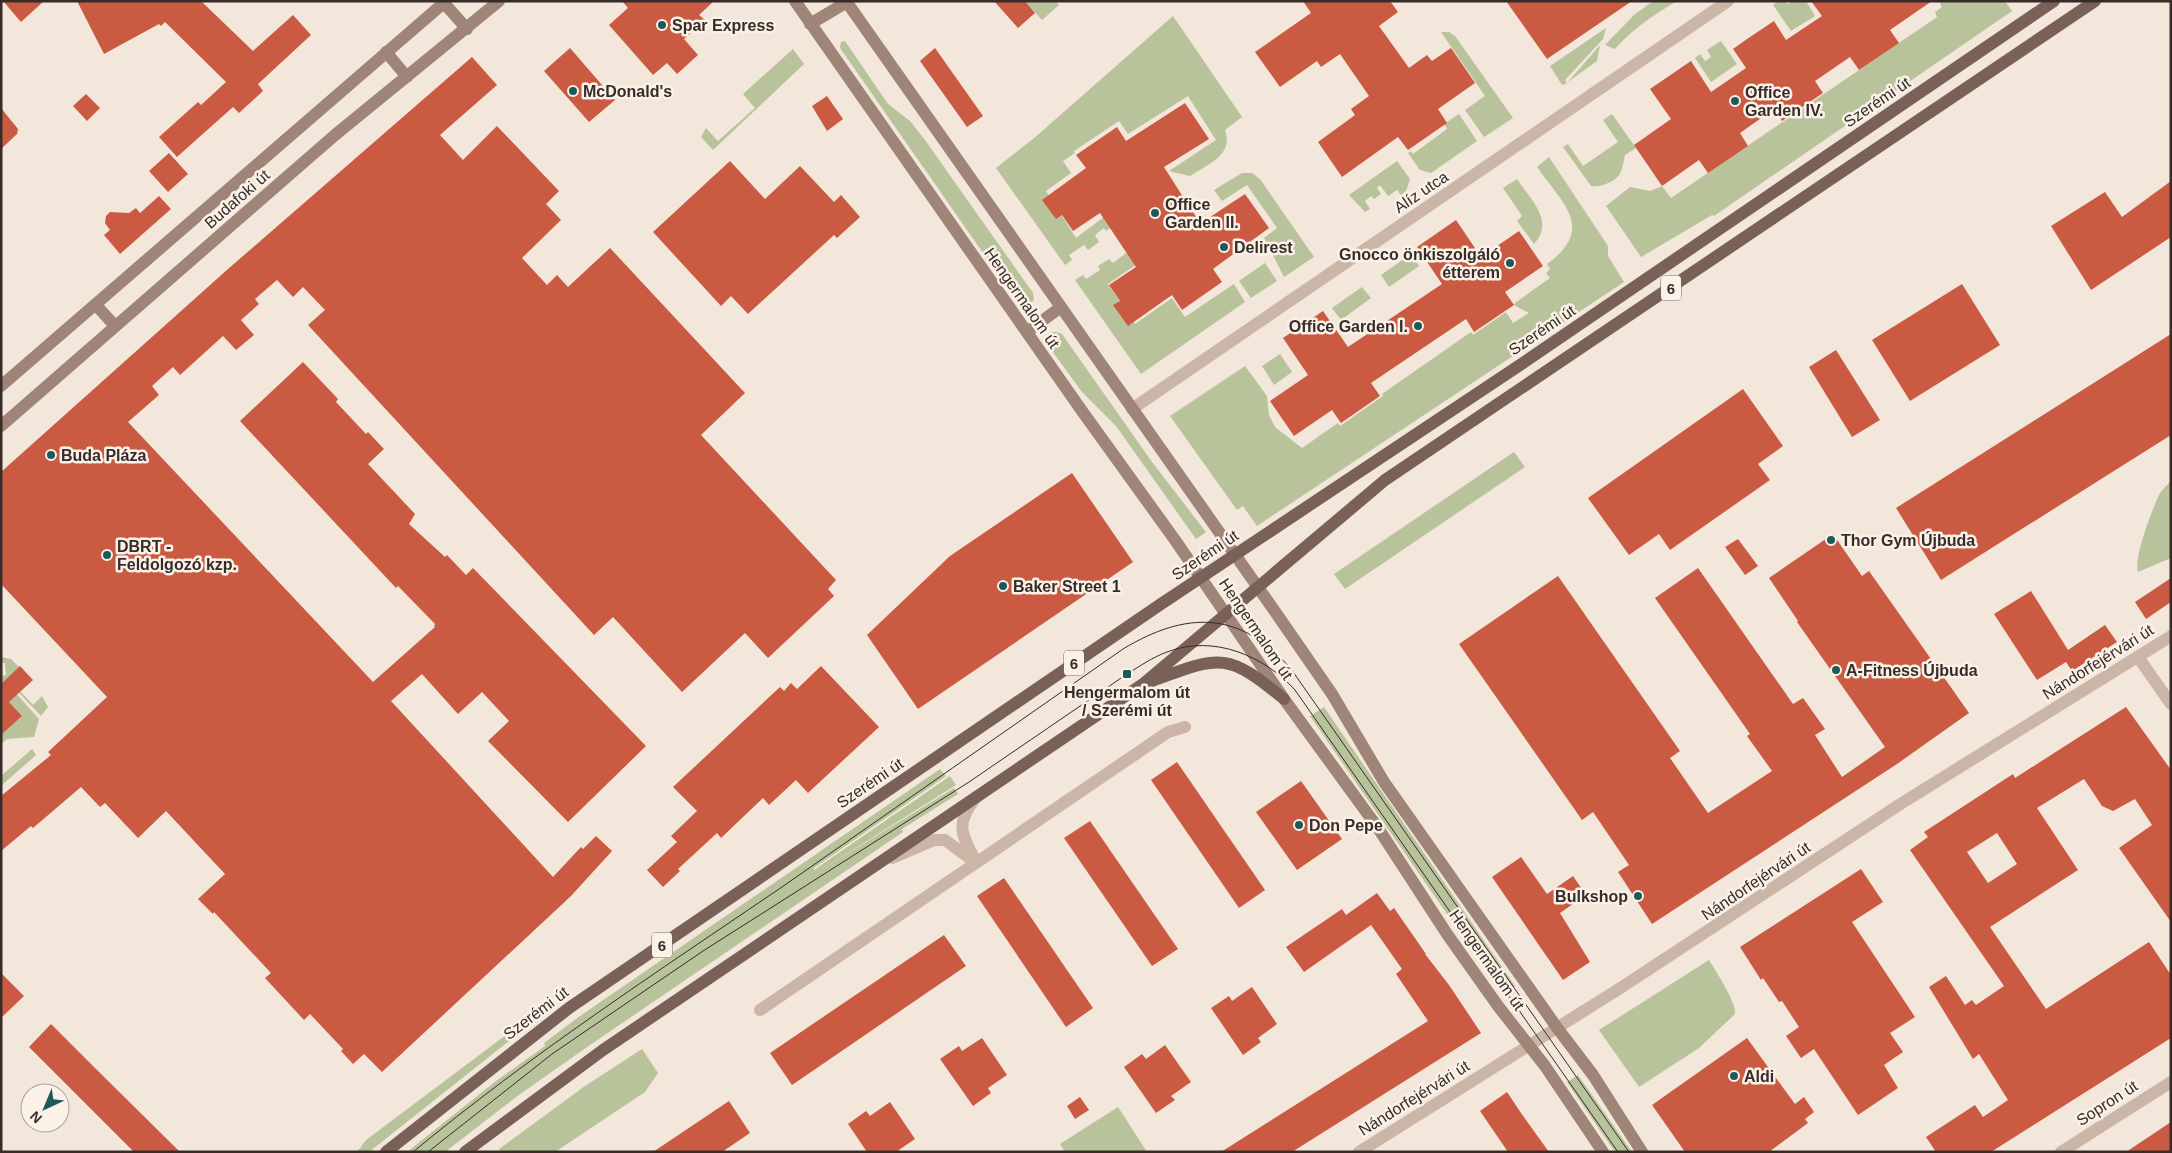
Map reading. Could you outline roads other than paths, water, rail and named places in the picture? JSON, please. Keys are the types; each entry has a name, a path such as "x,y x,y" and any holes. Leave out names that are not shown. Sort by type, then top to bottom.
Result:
{"main road":[{"name":"Budafoki út","path":"1,426 336,136 499,1"},
{"name":"Hengermalom út","path":"795,1 1201,577 1284,699 1378,828 1447,934 1498,1006 1530,1046 1603,1152"},
{"name":"Szerémi út","path":"386,1152 569,1008 1201,577 1529,360 2054,1"},
{"name":"6","path":"465,1152 603,1050 1142,684 1258,588 1363,496 1385,480 2095,1"},
{"name":"Budafoki út","path":"1,386 445,2"},
{"path":"445,2 466,29"},
{"path":"810,24 846,2"},
{"name":"Hengermalom út","path":"846,2 1332,694 1384,782 1558,1029 1593,1075 1642,1152"},
{"path":"386,52 407,77"},
{"path":"96,305 115,326"},
{"path":"1027,332 1061,307"},
{"path":"1142,684 1200,663 1222,662 1242,667 1259,678 1284,699"}],"street":[{"name":"Alíz utca","path":"1132,409 1728,1"},
{"name":"Nándorfejérvári út","path":"1359,1152 1558,1029 1881,816 2171,636"},
{"path":"2138,657 2171,704"},
{"path":"760,1010 1168,732 1185,727"},
{"path":"976,863 964,839 961,827 963,815 977,795"},
{"path":"874,866 934,840 945,840 976,863"},
{"name":"Sopron út","path":"2061,1152 2171,1082"}],"tram line":[{"path":"413,1152 457,1116 594,1015 782,887 1123,649 1169,628 1190,623 1212,623 1232,627 1252,636 1272,650 1291,669 1629,1152"},
{"path":"428,1152 552,1054 703,951 969,782 1127,674 1167,652 1185,647 1202,646 1220,647 1237,651 1253,658 1269,667 1295,690 1618,1152"}],"place":[{"name":"Spar Express","path":"662,25"},
{"name":"McDonald's","path":"573,91"},
{"name":"Office Garden IV.","path":"1735,101"},
{"name":"Office Garden II.","path":"1155,213"},
{"name":"Delirest","path":"1224,247"},
{"name":"Gnocco önkiszolgáló étterem","path":"1510,263"},
{"name":"Office Garden I.","path":"1418,326"},
{"name":"Buda Pláza","path":"51,455"},
{"name":"Thor Gym Újbuda","path":"1831,540"},
{"name":"DBRT - Feldolgozó kzp.","path":"107,555"},
{"name":"Baker Street 1","path":"1003,586"},
{"name":"A-Fitness Újbuda","path":"1836,670"},
{"name":"Hengermalom út / Szerémi út","path":"1127,674"},
{"name":"Don Pepe","path":"1299,825"},
{"name":"Bulkshop","path":"1638,896"},
{"name":"Aldi","path":"1734,1076"}]}
